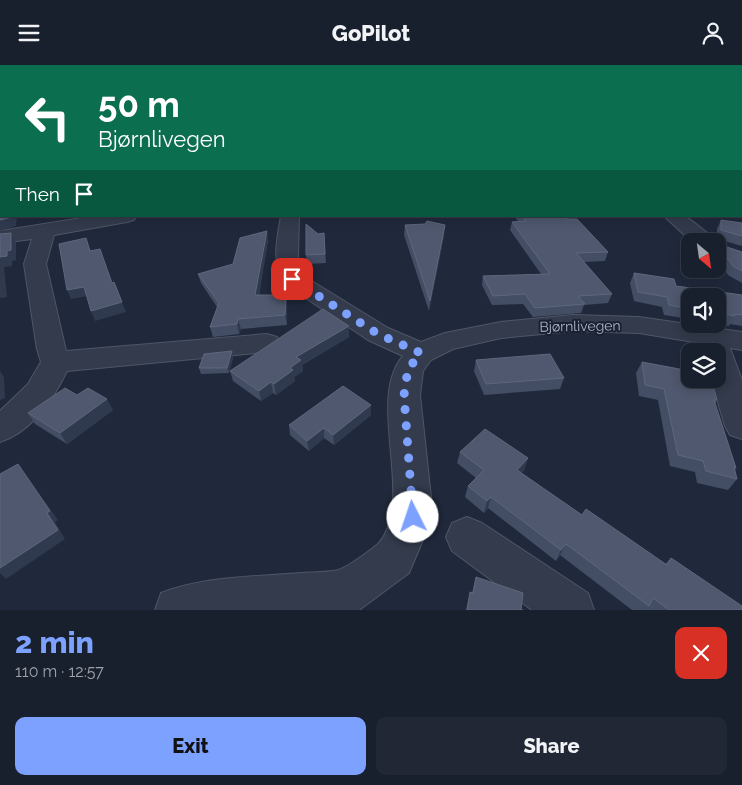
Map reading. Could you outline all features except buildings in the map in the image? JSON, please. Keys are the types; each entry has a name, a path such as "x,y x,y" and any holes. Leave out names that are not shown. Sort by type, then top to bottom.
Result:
{"street":[{"path":"0,237 122,217"},
{"path":"178,610 227,602 347,592 394,558 413,517 404,395 408,369 421,353 378,334 292,279 288,272 290,217"},
{"path":"674,217 693,233"},
{"path":"0,429 30,405 46,384 56,362 35,264 45,231"},
{"name":"Bjørnlivegen","path":"421,353 445,342 501,330 573,323 639,325 727,339"},
{"path":"727,339 742,426"},
{"path":"56,362 267,343"},
{"path":"467,537 571,610"}],"route":[{"path":"292,279 378,334 421,353 408,369 404,395 413,517"}]}
